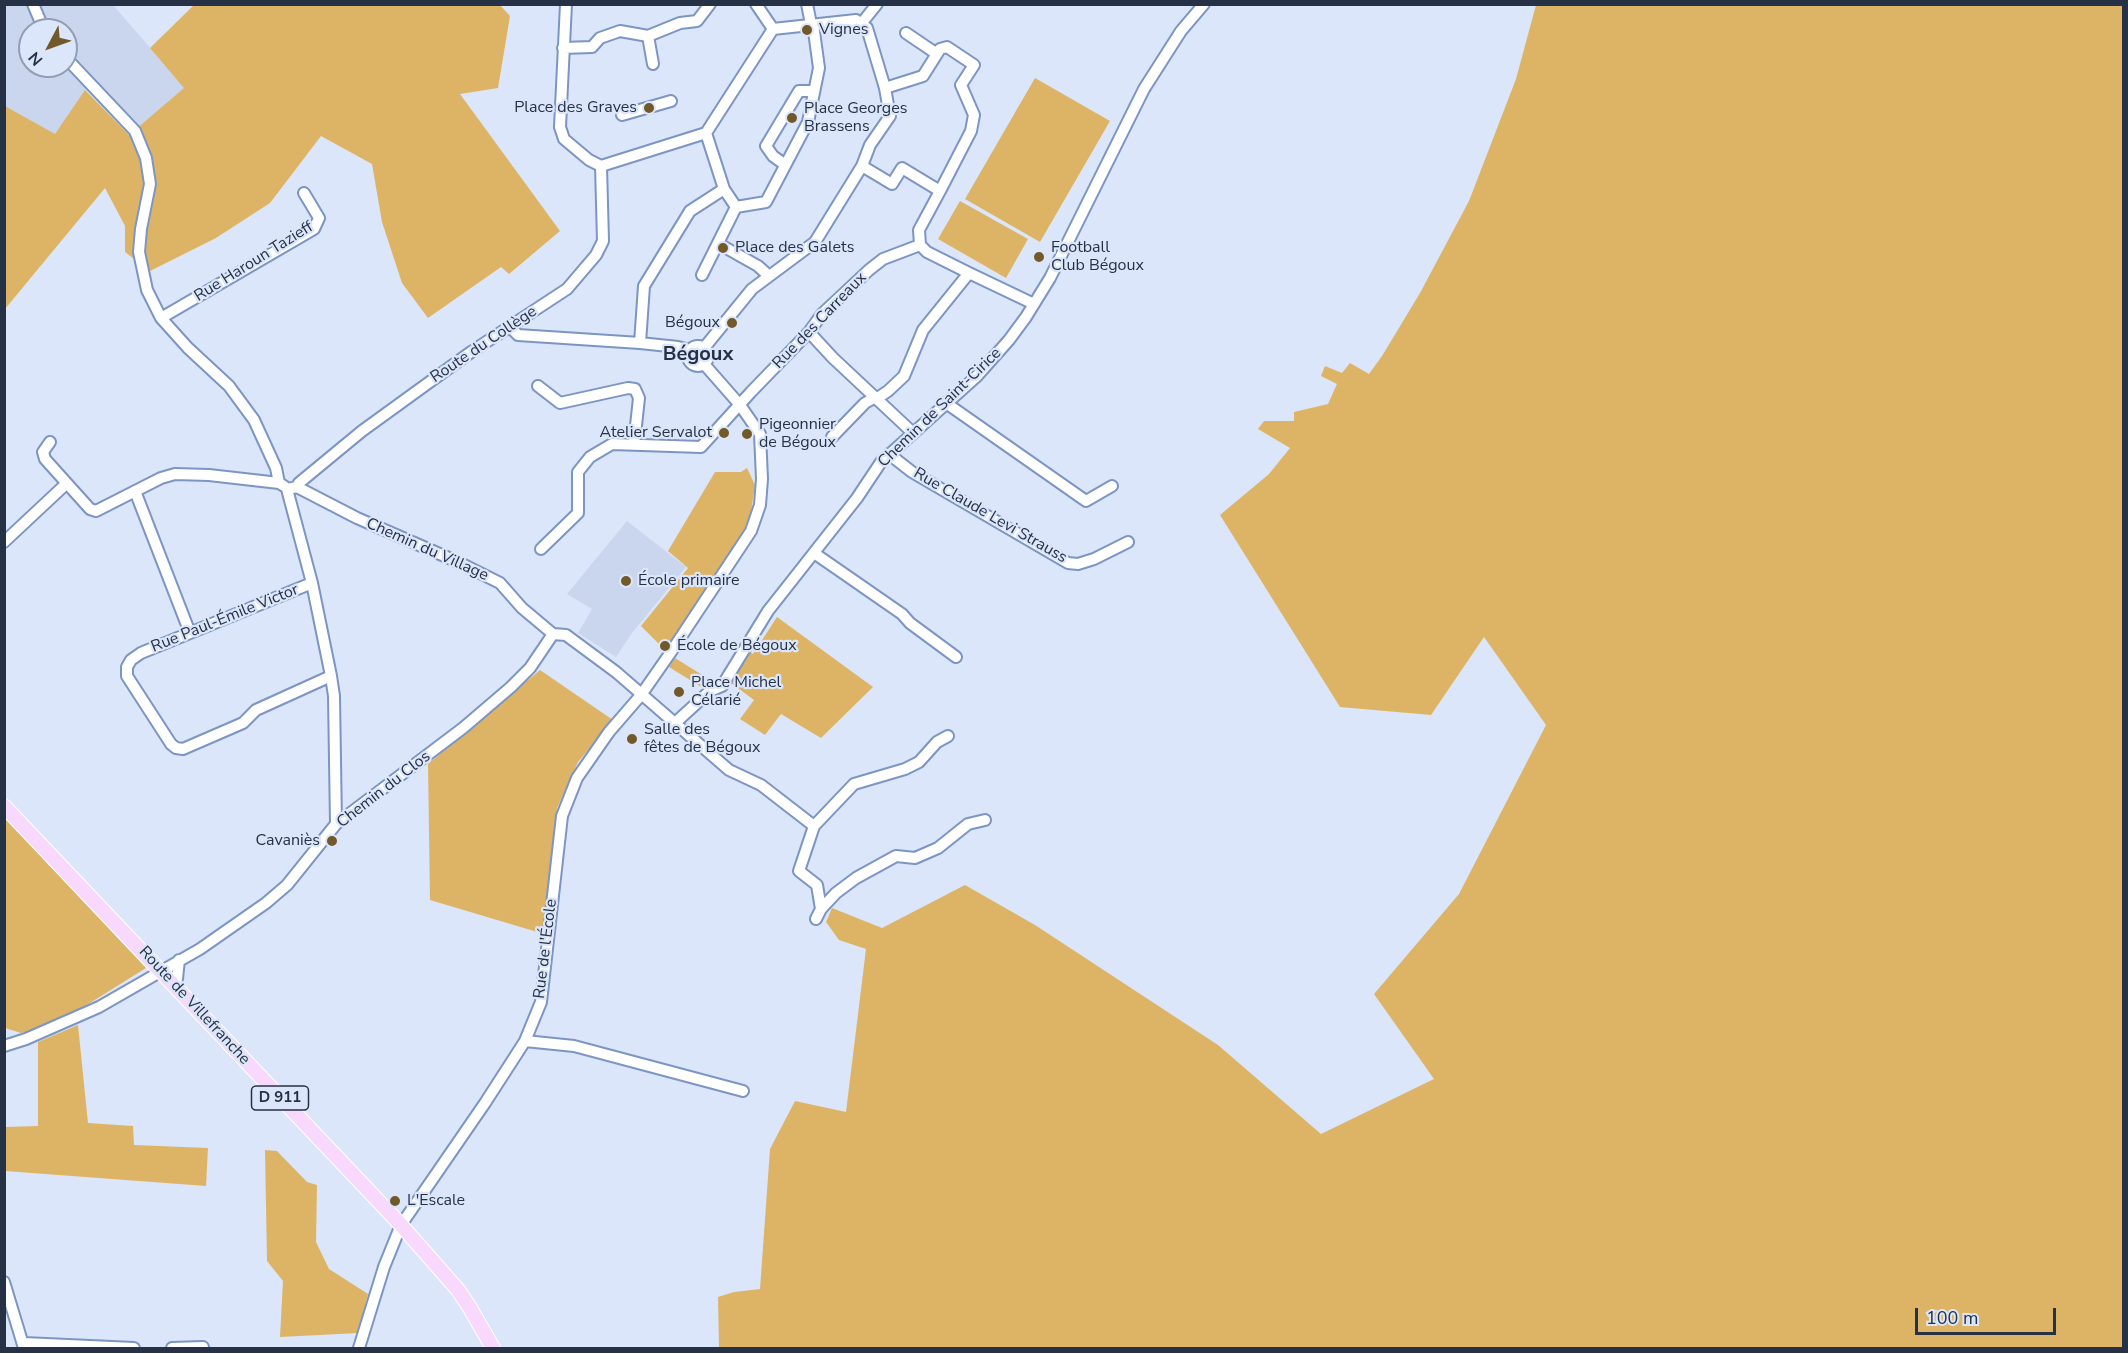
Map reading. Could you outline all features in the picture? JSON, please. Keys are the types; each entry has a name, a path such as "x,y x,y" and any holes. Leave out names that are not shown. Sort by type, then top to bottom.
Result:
{"main road":[{"name":"Route de Villefranche","path":"4,806 401,1225 458,1290 493,1348"}],"street":[{"path":"33,4 39,18"},
{"path":"563,48 592,47 600,38 620,31 648,36 680,23 697,21 710,4"},
{"path":"756,4 773,29"},
{"path":"736,207 766,202 808,122 819,68 807,4"},
{"path":"861,24 877,4"},
{"name":"Chemin de Saint-Cirice","path":"675,723 710,691 722,686 768,611 857,498 881,462 991,362 1013,335 1050,278 1144,89 1181,31 1204,4"},
{"path":"565,5 560,127 564,139 589,160 601,166 706,133 773,29 856,20 867,28 885,88 890,116 870,145 862,165 815,242 752,289 704,348"},
{"path":"906,33 937,54"},
{"path":"648,36 653,64"},
{"path":"885,88 923,76 940,49 947,47 974,64 961,85 974,115 971,131 919,230 920,245 927,252 1034,304"},
{"path":"78,71 135,131 146,158 150,184 139,252 147,290 161,318 188,348 229,386 254,420 276,468 288,486 312,583 334,696 336,824"},
{"path":"784,164 773,156 766,146 799,91 813,91"},
{"path":"622,115 671,101"},
{"path":"706,133 724,189 736,207"},
{"path":"862,165 892,184 902,168 940,191"},
{"name":"Route du Collège","path":"288,486 299,483 362,431 567,289 596,255 603,241 601,166"},
{"path":"640,343 644,286 690,211 724,189"},
{"name":"Rue Haroun Tazieff","path":"161,318 314,229 319,218 304,193"},
{"path":"702,275 736,207"},
{"path":"719,244 758,266 769,276"},
{"name":"Rue des Carreaux","path":"541,549 578,513 578,472 596,452 612,444 701,447 809,332 822,314 869,270 884,259 920,245"},
{"path":"832,437 865,403 888,391 904,376 923,330 969,273"},
{"path":"510,327 518,335 640,343 690,350"},
{"path":"809,332 833,358 912,432"},
{"path":"694,346 704,348 708,356 704,364 695,366 688,359 690,350 694,346"},
{"name":"Rue de l'École","path":"359,1348 384,1267 401,1225 525,1041 541,1002 562,816 577,778 609,732 641,695 751,531 760,505 762,479 760,434 740,405 704,364"},
{"path":"538,386 560,403 628,388 635,389 639,398 634,444"},
{"path":"946,404 1086,501 1112,486"},
{"path":"50,442 43,452 45,459 90,509 96,511 161,477 176,474 209,475 288,486"},
{"name":"Rue Claude Levi Strauss","path":"889,454 912,472 1068,563 1078,564 1094,559 1128,542"},
{"path":"4,542 66,484"},
{"name":"Chemin du Village","path":"288,486 500,583 522,608 553,634 566,635 616,672 729,770 761,785 814,826"},
{"path":"135,491 190,633"},
{"path":"814,553 902,614 910,623 956,657"},
{"name":"Rue Paul-Émile Victor","path":"312,583 141,653 131,660 127,667 127,676 176,748 183,750 243,723 256,710 331,676"},
{"name":"Chemin du Clos","path":"5,1044 26,1039 99,1007 200,949 266,903 287,885 336,824 463,728 511,687 530,668 553,634"},
{"path":"948,736 938,742 919,762 905,769 854,784 814,826 799,871 817,885 819,914 836,893 856,878 896,856 915,858 938,848 968,824 985,820"},
{"path":"176,988 179,960"},
{"path":"525,1041 574,1046 743,1091"},
{"path":"4,1282 24,1346 134,1348"},
{"path":"172,1348 203,1347"}],"shaded area":[{"path":"499,4 510,16 498,88 460,94 560,231 509,274 501,267 428,318 402,283 382,222 372,164 321,136 270,203 216,238 150,271 125,252 125,226 105,188 5,309 5,106 55,134 85,90 129,135 184,88 150,48 194,5"},
{"path":"5,5 113,5 185,88 129,135 86,90 55,135 5,106"},
{"path":"1536,5 2123,5 2123,1348 719,1348 718,1297 734,1292 760,1289 770,1149 795,1101 846,1112 866,949 839,940 826,922 832,908 882,928 965,885 1035,925 1218,1045 1321,1134 1434,1079 1374,994 1459,894 1546,725 1484,637 1431,715 1340,707 1220,515 1269,474 1290,448 1258,429 1264,421 1294,421 1294,412 1328,404 1337,384 1321,376 1325,366 1342,373 1350,363 1369,374 1382,356 1420,293 1469,201 1516,79"},
{"path":"1035,78 1110,121 1040,242 965,199"},
{"path":"960,201 1028,239 1006,278 938,239"},
{"path":"747,468 755,485 750,519 667,652 641,626 688,568 668,551 715,472 741,472"},
{"name":"École primaire","path":"627,521 686,567 632,633 616,657 578,633 592,609 567,594"},
{"path":"777,617 873,687 821,738 781,714 765,735 740,719 754,700 731,683 750,652 753,654"},
{"path":"675,658 712,681 706,690 669,667"},
{"path":"540,670 613,720 578,762 557,808 544,934 430,900 428,764"},
{"path":"4,817 146,968 77,1011 39,1029 21,1033 5,1028"},
{"path":"78,1025 88,1123 133,1126 134,1145 208,1148 206,1186 5,1171 5,1127 38,1126 38,1042"},
{"path":"265,1150 277,1151 307,1182 317,1185 316,1242 329,1269 368,1294 358,1333 280,1337 283,1281 267,1261"}],"place":[{"name":"Vignes","path":"807,30"},
{"name":"Place des Graves","path":"649,108"},
{"name":"Place Georges Brassens","path":"792,118"},
{"name":"Place des Galets","path":"723,248"},
{"name":"Football Club Bégoux","path":"1039,257"},
{"name":"Bégoux","path":"732,323"},
{"name":"Atelier Servalot","path":"724,433"},
{"name":"Pigeonnier de Bégoux","path":"747,434"},
{"name":"École primaire","path":"626,581"},
{"name":"École de Bégoux","path":"665,646"},
{"name":"Place Michel Célarié","path":"679,692"},
{"name":"Salle des fêtes de Bégoux","path":"632,739"},
{"name":"Cavaniès","path":"332,841"},
{"name":"L'Escale","path":"395,1201"}],"district":[{"name":"Bégoux","path":"698,355"}]}
